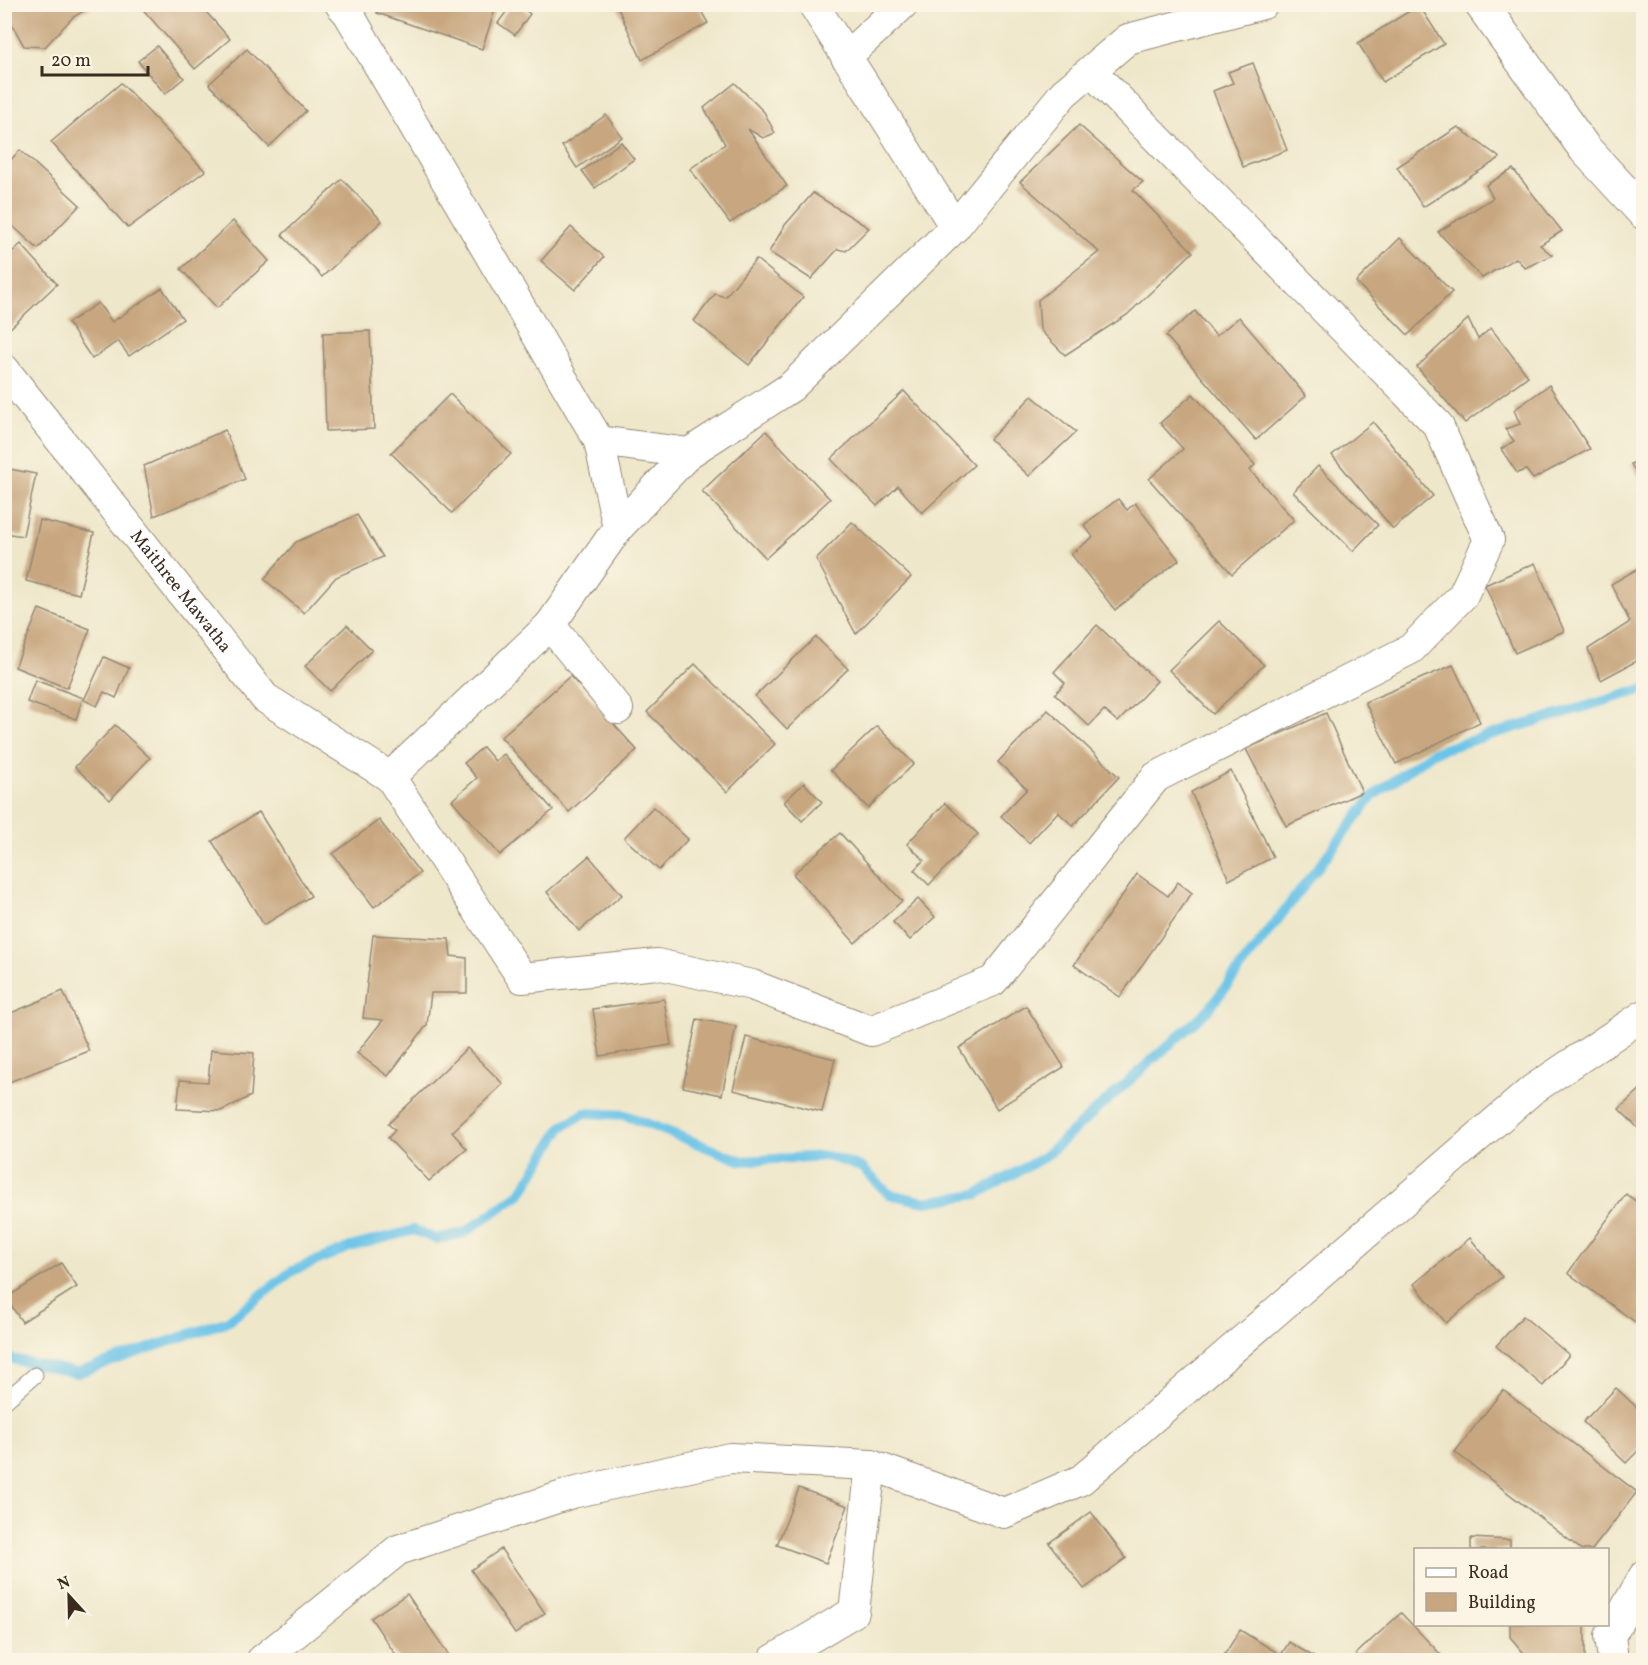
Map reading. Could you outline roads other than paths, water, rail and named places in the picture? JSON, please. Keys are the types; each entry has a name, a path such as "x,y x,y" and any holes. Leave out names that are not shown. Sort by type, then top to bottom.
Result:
{"street":[{"path":"340,4 348,13 599,441 618,528"},
{"path":"813,4 955,227"},
{"path":"846,57 903,4"},
{"path":"1091,70 1438,425 1489,540 1463,595 1411,649 1156,777 993,981 871,1031 752,985 657,964 522,978 390,777 550,625 618,528 689,453 791,387 955,227 1064,93 1091,70 1128,39 1263,4"},
{"path":"1481,4 1585,149 1644,213"},
{"name":"Maithree Mawatha","path":"10,387 265,698 390,777"},
{"path":"599,441 689,453"},
{"path":"550,625 618,709"},
{"path":"262,1660 398,1550 572,1493 730,1458 871,1465 1004,1513 1081,1480 1532,1090 1644,1015"},
{"path":"774,1660 854,1612 871,1465"},
{"path":"1613,1660 1610,1636 1644,1576"}],"lane":[{"path":"4,1402 35,1375"}],"waterway":[{"path":"4,1361 7,1358 77,1373 228,1321 292,1271 350,1247 414,1230 436,1239 464,1233 521,1193 562,1127 585,1113 625,1115 742,1161 827,1156 861,1167 889,1194 925,1202 977,1194 1044,1157 1208,1010 1373,796 1433,752 1644,689"}]}
